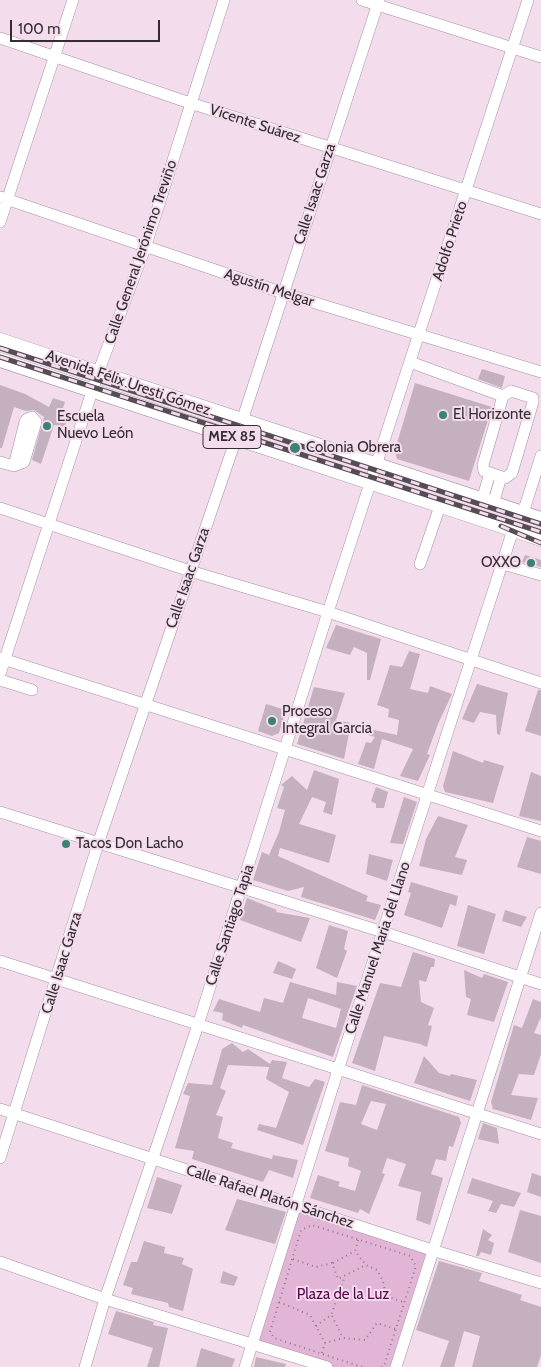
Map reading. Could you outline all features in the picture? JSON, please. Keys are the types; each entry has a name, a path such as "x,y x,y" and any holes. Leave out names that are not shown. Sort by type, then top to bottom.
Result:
{"main road":[{"name":"Avenida Félix Uresti Gómez","path":"0,340 541,519"},
{"name":"Avenida Félix Uresti Gómez","path":"0,360 541,539"}],"street":[{"path":"0,222 4,198 73,0"},
{"name":"Calle General Jerónimo Treviño","path":"0,674 2,658 49,525 98,373 146,248 190,103 224,0"},
{"path":"362,0 378,2 541,57"},
{"name":"Adolfo Prieto","path":"371,482 528,0"},
{"name":"Calle Isaac Garza","path":"0,1158 58,979 98,844 242,421 378,2"},
{"name":"Vicente Suárez","path":"0,38 190,103 541,214"},
{"name":"Agustín Melgar","path":"4,198 146,248 283,293 541,372"},
{"path":"410,362 503,396"},
{"path":"508,391 514,391 532,398 533,402 512,473 508,478 484,471 483,465 503,396 508,391"},
{"path":"523,513 541,456"},
{"path":"0,462 14,466"},
{"path":"488,502 496,475"},
{"name":"Calle Santiago Tapia","path":"89,1366 105,1299 198,1025 328,612 371,482"},
{"path":"420,564 440,506"},
{"path":"0,508 190,571 328,612 541,683"},
{"name":"Calle Manuel Maria del Llano","path":"246,1367 338,1070 513,530"},
{"path":"502,564 541,575"},
{"path":"2,658 541,831"},
{"path":"0,680 32,690"},
{"path":"0,812 383,932 541,984"},
{"path":"396,1367 401,1331 432,1250 478,1114 541,914"},
{"path":"0,961 541,1134"},
{"name":"Calle Rafael Platón Sánchez","path":"0,1109 541,1284"},
{"path":"0,1262 105,1299 327,1367"}],"path":[{"path":"362,1367 274,1338 270,1332 301,1230 312,1225 410,1256 416,1266 410,1304 401,1331 384,1366 381,1367"},
{"path":"281,1255 316,1267 332,1263 355,1251 362,1227"},
{"path":"355,1251 366,1266 377,1270 383,1281 386,1296 410,1304"},
{"path":"332,1263 338,1279 366,1266"},
{"path":"316,1326 331,1315 345,1276"},
{"path":"268,1296 310,1315 325,1343 322,1353"},
{"path":"331,1315 343,1338"},
{"path":"325,1343 343,1338 365,1340 377,1323 401,1331"}],"green space":[{"name":"Plaza de la Luz","path":"296,1205 432,1250 396,1367 327,1367 253,1343"}],"building":[{"path":"482,369 505,376 502,388 478,379"},
{"path":"415,383 492,407 469,481 397,459 395,450"},
{"name":"Escuela Nuevo León","path":"0,385 25,394 49,407 53,398 65,402 60,417 68,419 64,427 54,425 41,464 32,460 44,417 34,410 26,411 14,407 2,448 0,448"},
{"path":"525,555 541,560 541,567 522,562"},
{"path":"336,625 381,639 370,680 367,680 367,653 354,647 350,655 326,648"},
{"path":"409,651 420,654 410,689 428,693 430,686 452,694 438,724 427,754 430,755 418,781 400,776 413,749 382,739 374,769 358,764 366,742 371,743 375,737 368,735 369,729 397,735 399,720 388,717 389,709 377,705 390,665 402,667"},
{"path":"477,684 508,693 500,735 497,734 496,715 480,712 474,723 462,719"},
{"path":"314,687 345,693 336,720 351,723 344,759 297,744"},
{"path":"538,690 541,690 541,736 525,731"},
{"name":"Proceso Integral Garcia","path":"266,704 286,710 279,733 272,736 258,731"},
{"path":"453,751 483,763 484,760 504,766 493,803 445,792 443,786"},
{"path":"314,770 339,779 332,815 323,812 326,802 312,797 299,824 336,835 329,863 280,848 278,856 368,896 366,901 381,905 375,920 301,897 304,887 288,891 253,880 262,852 269,855 279,832 285,810 277,808 284,787 281,785 292,776 307,790"},
{"path":"531,772 541,776 541,821 519,816"},
{"path":"376,787 388,792 384,808 376,808 376,804 371,801"},
{"path":"404,797 417,802 403,844 390,843"},
{"path":"438,816 468,825 455,857 467,860 462,875 419,866 426,839"},
{"path":"527,837 541,841 541,874 517,867"},
{"path":"369,854 393,860 387,881 366,874"},
{"path":"411,882 458,896 456,906 450,904 442,928 404,915 411,893 408,892"},
{"path":"247,898 277,910 276,912 310,918 301,942 240,920"},
{"path":"468,905 496,914 484,954 457,946"},
{"path":"505,910 527,917 521,927 502,921"},
{"path":"329,925 348,931 344,949 347,951 337,978 316,968"},
{"path":"413,952 435,959 434,967 431,967 426,982 419,980 421,1002 434,1008 428,1025 432,1026 427,1047 384,1036 375,1071 352,1063 380,983 401,987"},
{"path":"278,961 296,969 292,979 273,973"},
{"path":"464,970 482,978 484,974 508,982 494,1022 467,1015 471,999 466,997"},
{"path":"290,982 336,995 337,982 357,986 333,1057 243,1025 242,1028 222,1020 223,1013 213,1011 219,999 260,1012 264,998 283,1003","holes":["308,998 341,1009 336,1028 302,1018"]},
{"path":"533,999 541,1002 541,1017 534,1033 541,1035 541,1054 534,1075 519,1074 511,1095 538,1098 531,1120 493,1109 491,1102 514,1025 522,1028"},
{"path":"232,1043 243,1052 248,1049 270,1064 272,1060 287,1062 282,1078 309,1087 315,1079 325,1082 303,1145 257,1130 259,1124 276,1128 289,1092 266,1079 269,1067 228,1065 220,1088 226,1091 216,1115 223,1117 218,1138 233,1143 231,1148 272,1159 273,1155 298,1160 293,1178 269,1170 263,1182 192,1159 194,1151 175,1148 190,1096 183,1094 188,1083 212,1085 222,1049"},
{"path":"424,1056 439,1073 477,1080 470,1101 414,1083"},
{"path":"362,1085 459,1117 461,1123 453,1147 449,1146 446,1161 436,1159 431,1174 443,1178 430,1225 416,1220 421,1192 398,1186 406,1164 387,1158 382,1173 385,1174 369,1214 360,1209 358,1213 310,1198 318,1175 340,1182 338,1186 355,1191 361,1171 348,1166 349,1158 325,1151 340,1102 356,1105","holes":["371,1101 386,1104 377,1130 361,1124"]},
{"path":"483,1123 497,1128 499,1144 478,1139"},
{"path":"532,1173 541,1176 541,1197 527,1192"},
{"path":"157,1177 182,1185 172,1214 147,1208"},
{"path":"472,1178 521,1193 514,1207 501,1204 496,1213 488,1211 493,1201 467,1193"},
{"path":"237,1199 286,1212 275,1244 225,1230"},
{"path":"520,1210 541,1216 541,1263 508,1252"},
{"path":"483,1229 492,1235 488,1240 494,1243 491,1255 481,1252 479,1256 476,1256"},
{"path":"144,1241 165,1247 164,1253 184,1258 182,1264 193,1269 183,1311 169,1307 168,1303 131,1294 133,1288 123,1285 131,1262 137,1262"},
{"path":"439,1261 482,1273 479,1281 522,1295 520,1300 541,1307 541,1355 537,1367 472,1367 480,1336 464,1331 454,1367 440,1367 449,1341 416,1330"},
{"path":"223,1271 238,1277 234,1286 220,1283"},
{"path":"116,1311 154,1322 153,1325 168,1328 159,1367 147,1367 153,1348 108,1334"},
{"path":"201,1348 235,1359 232,1367 196,1367"},
{"path":"256,1357 286,1364 285,1367 254,1367"}],"railway":[{"path":"0,348 541,524"},
{"path":"0,357 541,532"},
{"path":"501,526 541,543"}],"place":[{"name":"El Horizonte","path":"443,415"},
{"name":"Escuela Nuevo León","path":"47,426"},
{"name":"Colonia Obrera","path":"295,448"},
{"name":"OXXO","path":"531,563"},
{"name":"Proceso Integral Garcia","path":"272,721"},
{"name":"Tacos Don Lacho","path":"66,844"}]}
